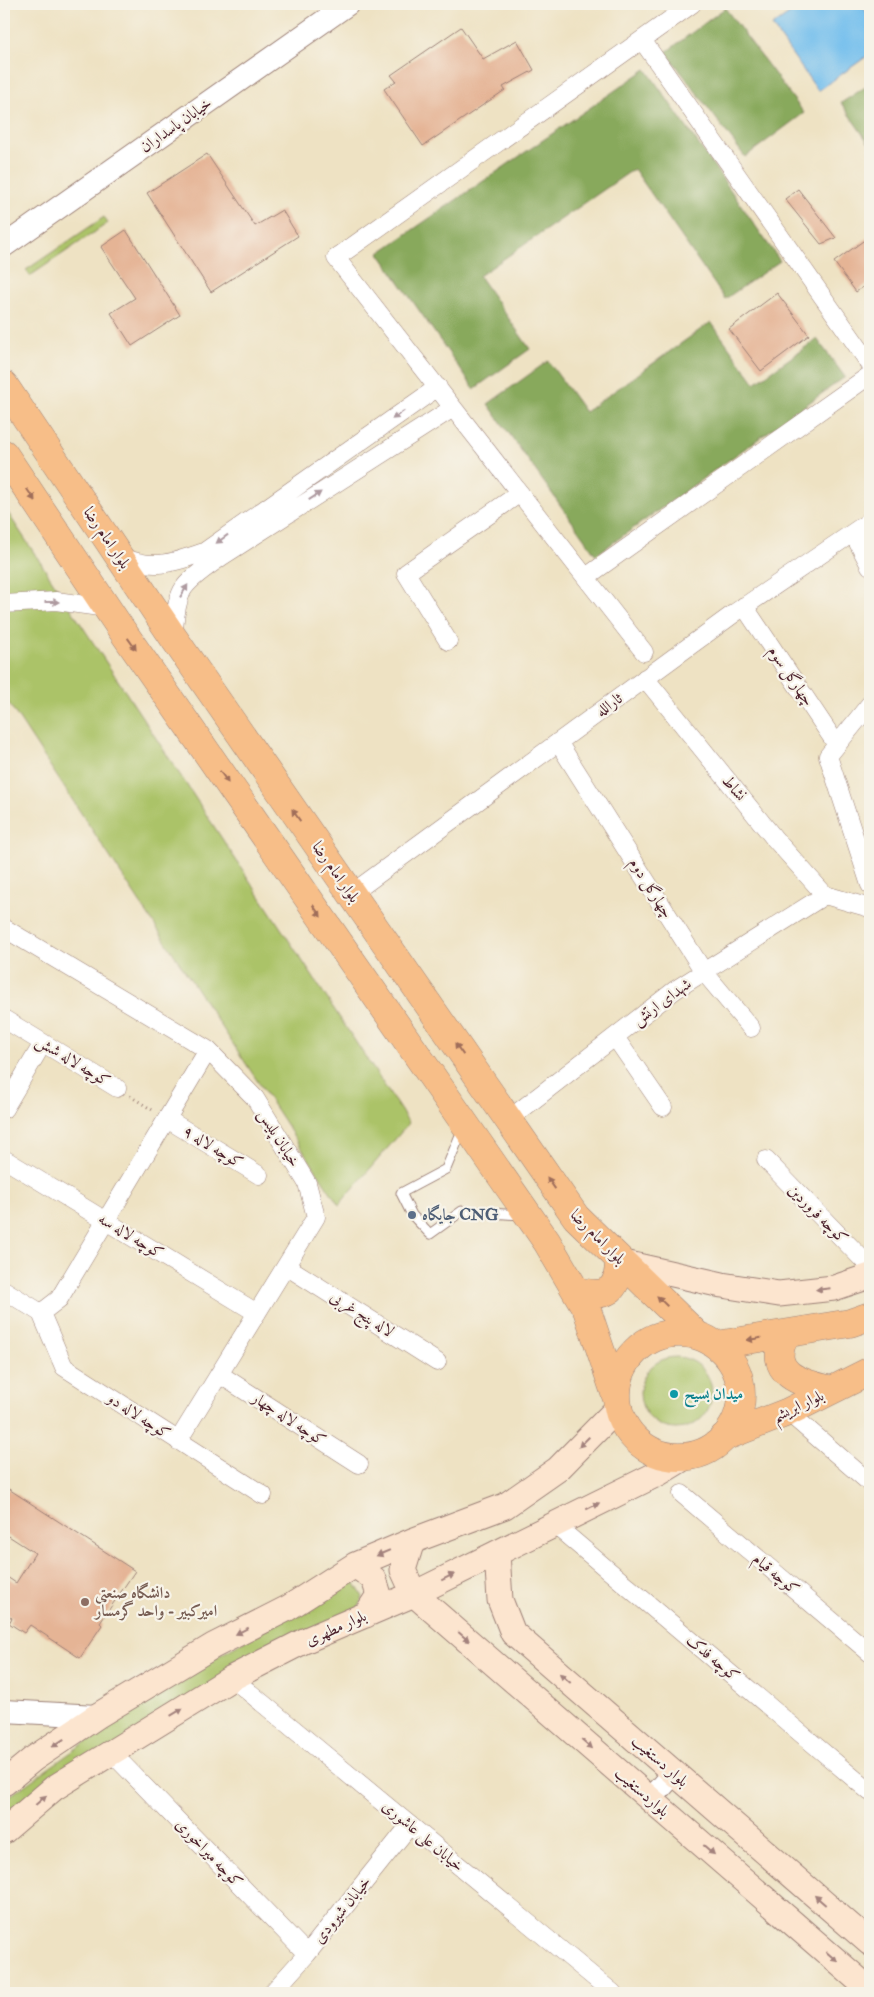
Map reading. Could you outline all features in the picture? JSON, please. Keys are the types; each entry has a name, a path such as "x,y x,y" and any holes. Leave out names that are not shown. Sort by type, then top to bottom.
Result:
{"main road":[{"name":"بلوار امام رضا","path":"4,385 173,637 576,1217 707,1340"},
{"path":"4,454 107,608 547,1242 587,1310 618,1402"},
{"path":"576,1291 600,1294 609,1291 614,1285 622,1261 722,1285 779,1294 834,1288 870,1276"},
{"path":"707,1340 731,1360 739,1379 741,1400 736,1420 724,1437 707,1450 688,1456 666,1456 647,1448 631,1434 620,1417 618,1402 619,1377 628,1359 641,1345 658,1336 677,1332 707,1340 786,1334 850,1323 870,1316"},
{"path":"786,1334 779,1347 780,1361 788,1376 799,1382 832,1390"},
{"name":"بلوار ابریشم","path":"724,1437 788,1412 870,1371"},
{"path":"4,1783 33,1759 98,1716 214,1646 288,1608 355,1565 505,1506 558,1469 618,1402"},
{"name":"بلوار مطهری","path":"4,1832 54,1788 232,1678 304,1642 414,1594 659,1473 688,1456"},
{"path":"412,1541 402,1570 414,1594"},
{"name":"بلوار دستغیب","path":"497,1553 500,1600 513,1633 870,1943"},
{"path":"355,1565 374,1579 379,1595 366,1615"},
{"name":"بلواردستغیب","path":"414,1594 870,1990"}],"street":[{"path":"644,652 336,258 692,4"},
{"name":"خیابان پاسداران","path":"4,246 345,5"},
{"path":"642,40 870,364"},
{"path":"586,577 870,374"},
{"path":"173,637 175,614 182,590 244,533 438,387"},
{"path":"118,556 145,565 175,562 204,552 244,533 453,408"},
{"path":"448,641 406,573 520,493"},
{"name":"ثارالله","path":"351,894 744,606 870,522"},
{"path":"853,533 870,566"},
{"path":"4,604 56,601 107,608"},
{"name":"چهارگل سوم","path":"744,606 837,745"},
{"name":"نشاط","path":"645,678 774,838 825,896"},
{"path":"870,704 828,756 870,885"},
{"name":"چهارگل دوم","path":"558,742 704,972 751,1028"},
{"path":"825,896 870,908"},
{"name":"شهدای ارتش","path":"508,1120 675,990 825,896"},
{"name":"خیابان پلیس","path":"4,928 208,1050 255,1098 308,1183 316,1218 178,1440"},
{"name":"کوچه لاله شش","path":"4,1019 117,1088"},
{"path":"615,1036 663,1107"},
{"path":"4,1109 43,1043"},
{"path":"4,1290 41,1314 59,1300 208,1050"},
{"name":"کوچه لاله ۹","path":"167,1119 259,1175"},
{"name":"کوچه لاله سه","path":"4,1159 257,1313"},
{"name":"کوچه فروردین","path":"766,1160 870,1267"},
{"name":"لاله پنج غربی","path":"286,1266 437,1362"},
{"name":"کوچه لاله دو","path":"41,1314 64,1367 263,1496"},
{"name":"کوچه لاله چهار","path":"220,1374 359,1464"},
{"path":"788,1412 870,1483"},
{"name":"کوچه قیام","path":"682,1494 870,1653"},
{"name":"کوچه فدک","path":"555,1525 870,1792"},
{"name":"خیابان علی عاشوری","path":"232,1678 613,1993"},
{"path":"4,1711 98,1716"},
{"name":"کوچه میراخوری","path":"111,1752 307,1954"},
{"path":"651,1800 674,1773"},
{"name":"خیابان شیرودی","path":"272,1993 307,1954 410,1825"}],"lane":[{"path":"465,1123 446,1169 402,1193 412,1215 430,1234 462,1212 529,1216"}],"path":[{"path":"117,1088 167,1119"}],"green space":[{"path":"725,8 804,113 745,157 666,52"},
{"path":"646,69 780,261 725,299 634,169 479,276 530,349 474,389 379,253"},
{"path":"870,84 870,145 841,103"},
{"path":"104,217 108,223 30,276 26,270"},
{"path":"711,322 755,383 817,339 845,377 596,555 488,404 548,361 585,412"},
{"path":"4,507 409,1123 339,1205 4,696"},
{"path":"676,1357 696,1363 706,1373 712,1393 706,1413 696,1423 676,1429 656,1423 646,1413 640,1393 646,1373 656,1363"},
{"path":"353,1580 363,1597 358,1609 4,1827 4,1800 160,1689"}],"water":[{"path":"803,4 861,4 870,17 870,54 818,91 772,26"}],"building":[{"path":"461,27 483,59 517,40 534,70 503,87 505,90 423,146 384,89 396,81 391,75"},
{"path":"207,154 255,226 282,210 298,236 211,292 147,193"},
{"path":"798,189 836,238 821,244 785,199"},
{"path":"126,230 180,315 132,346 111,313 135,298 101,247"},
{"path":"870,236 870,282 856,292 834,262"},
{"path":"777,293 809,335 761,371 729,329"},
{"path":"4,1486 135,1571 100,1623 102,1625 80,1658 30,1625 24,1633 9,1623 12,1618 4,1612 4,1575 16,1583 35,1553 4,1533"}],"place":[{"name":"جایگاه CNG","path":"412,1215"},
{"name":"میدان بسیح","path":"674,1394"},
{"name":"دانشگاه صنعتی امیرکبیر - واحد گرمسار","path":"85,1602"}]}
